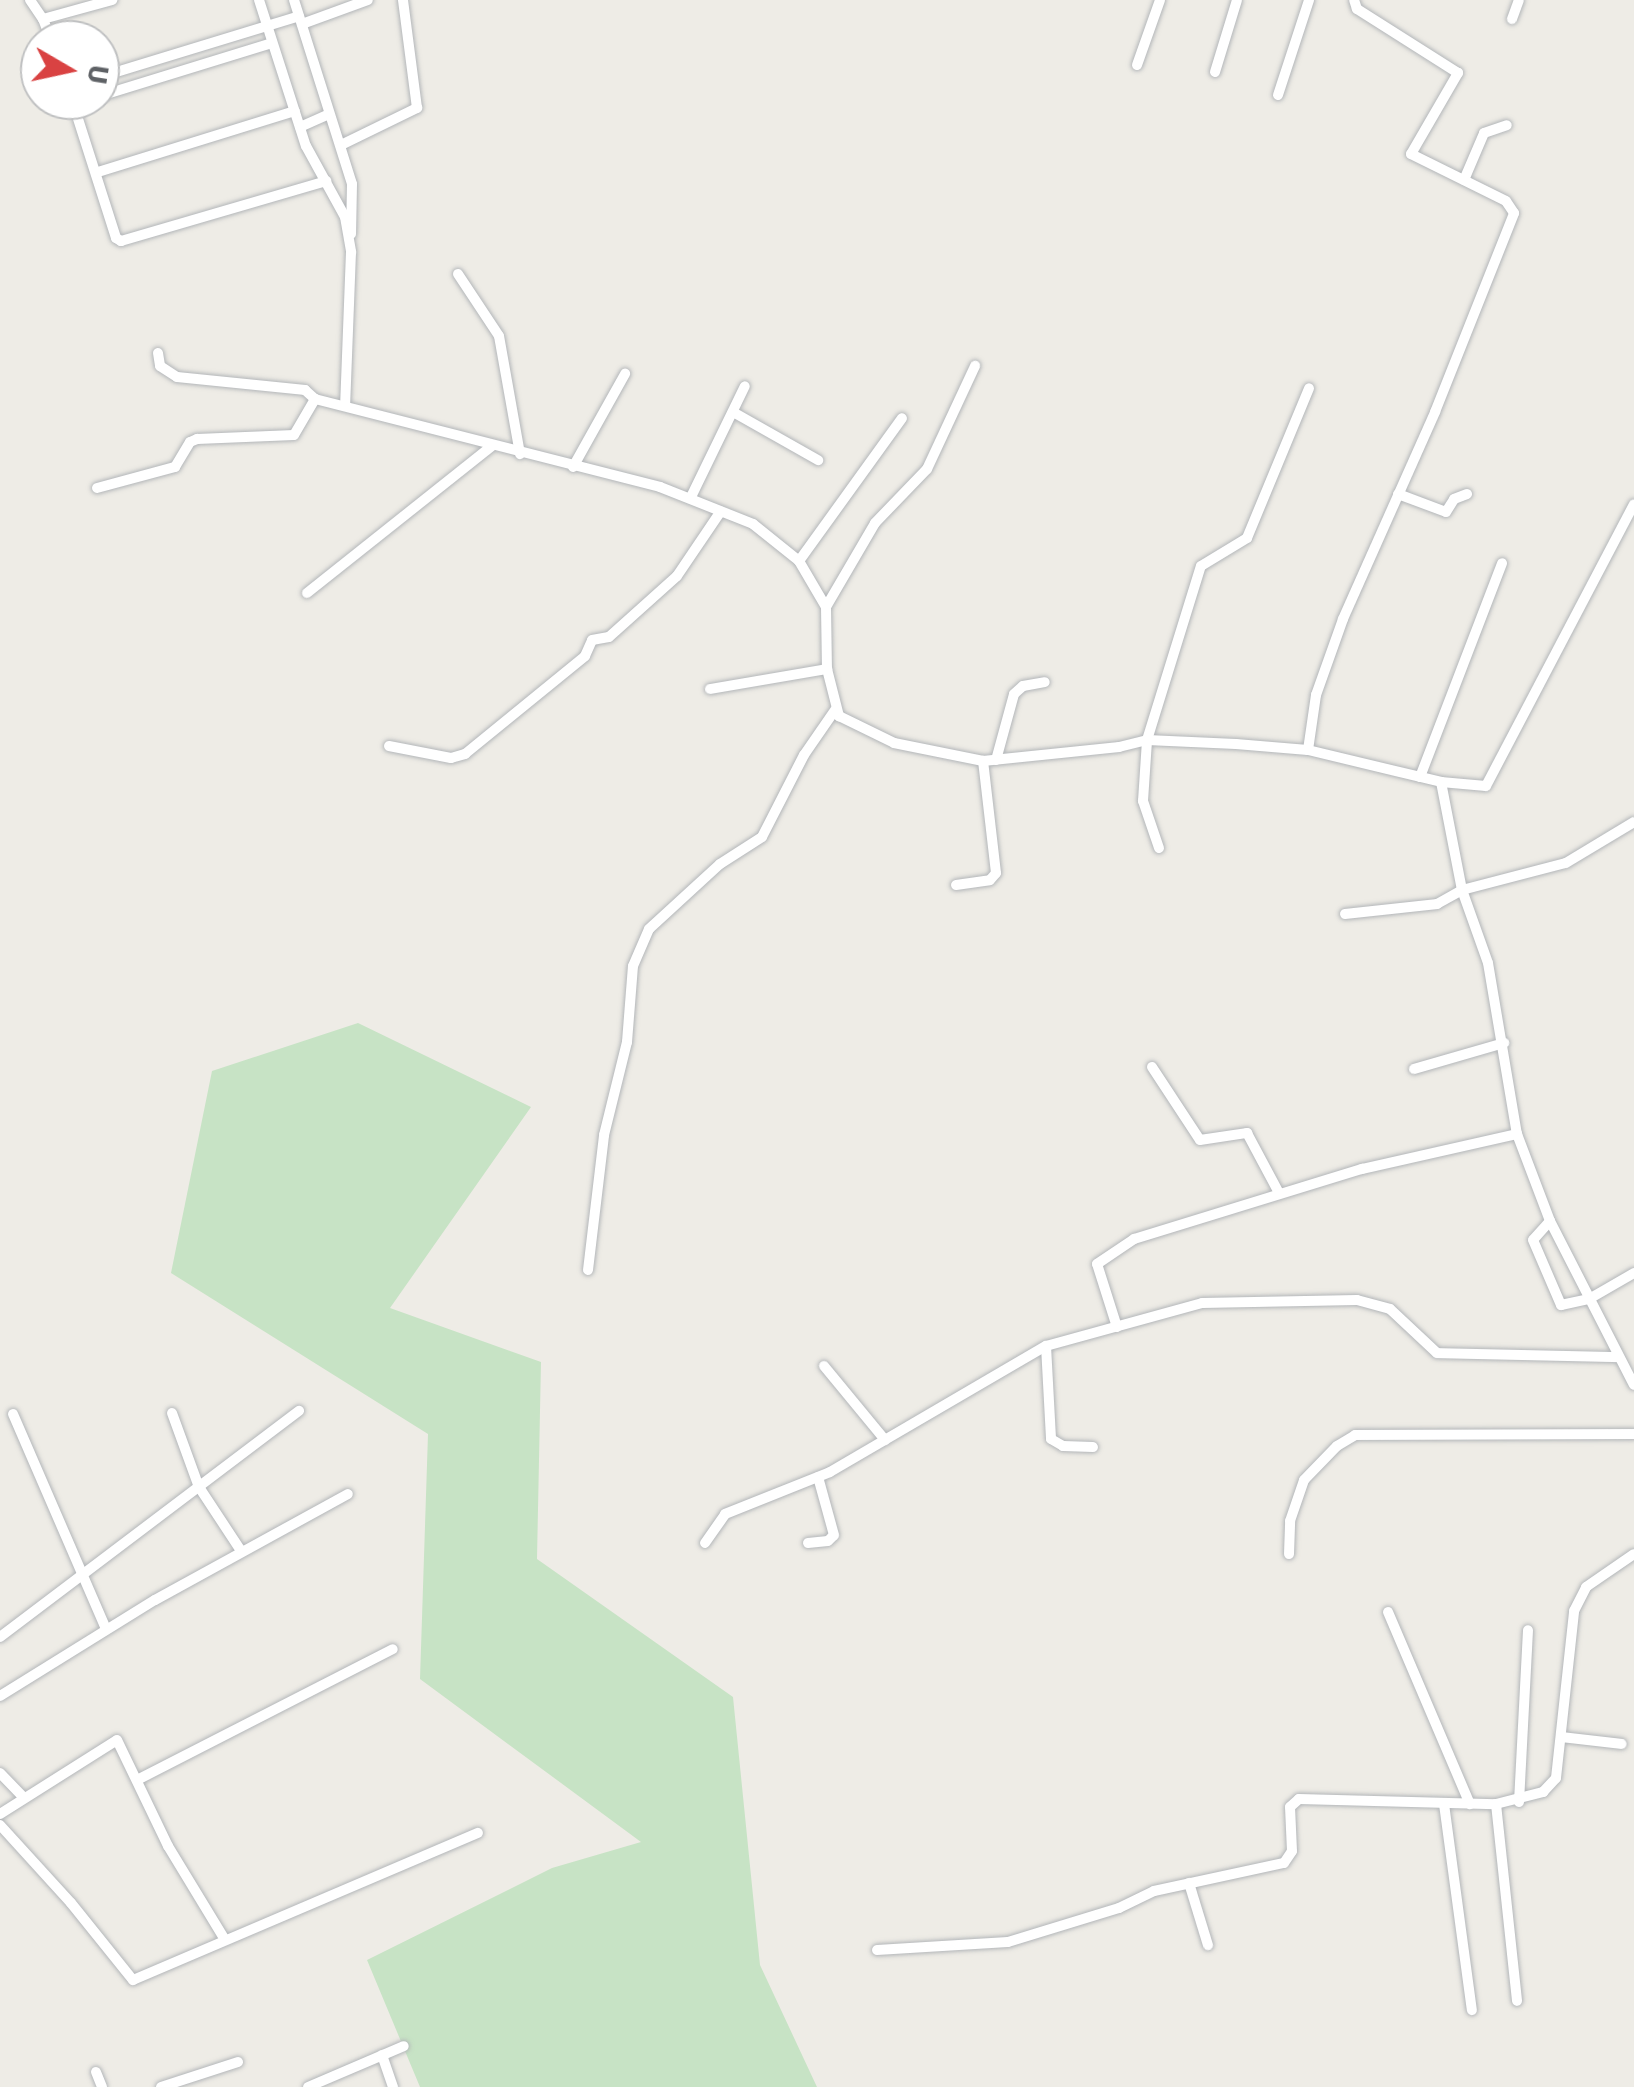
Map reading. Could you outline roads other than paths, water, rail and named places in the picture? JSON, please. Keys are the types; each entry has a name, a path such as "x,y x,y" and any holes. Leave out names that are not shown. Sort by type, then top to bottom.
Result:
{"street":[{"path":"37,2 43,18 112,0"},
{"path":"259,0 300,127 338,198 349,239 345,406"},
{"path":"120,71 368,0"},
{"path":"341,145 417,108 404,0"},
{"path":"1138,65 1160,0"},
{"path":"1214,72 1237,0"},
{"path":"1278,95 1309,0"},
{"path":"1308,750 1316,695 1514,213 1506,201 1409,152 1457,80 1458,72 1356,9 1354,0"},
{"path":"1512,19 1519,0"},
{"path":"296,1 352,184 354,224 349,239"},
{"path":"120,90 272,43"},
{"path":"98,172 294,111"},
{"path":"300,127 328,114"},
{"path":"79,120 120,241 326,181"},
{"path":"1464,180 1484,133 1507,124"},
{"path":"458,274 498,336 520,454"},
{"path":"158,353 160,366 176,377 304,390 315,399 690,497 772,536 799,561 826,607 827,669 835,710 850,725 894,743 983,761 1119,748 1147,740 1308,750 1420,778 1483,787 1490,783 1631,520 1634,504"},
{"path":"826,607 875,524 927,469 974,366"},
{"path":"573,467 626,374"},
{"path":"690,497 745,386"},
{"path":"1159,848 1143,800 1147,740 1201,566 1247,538 1309,388"},
{"path":"97,488 176,467 190,442 197,439 294,436 315,399"},
{"path":"733,412 818,460"},
{"path":"799,561 902,418"},
{"path":"307,594 492,446"},
{"path":"1398,494 1446,512 1454,499 1467,494"},
{"path":"390,746 451,758 465,754 585,656 592,640 610,637 677,576 721,511"},
{"path":"1420,778 1502,563"},
{"path":"710,689 827,669"},
{"path":"996,760 1014,694 1023,686 1045,682"},
{"path":"588,1270 604,1135 628,1042 633,966 649,929 720,864 762,838 804,754 835,710"},
{"path":"956,885 990,880 996,874 983,761"},
{"path":"1441,782 1462,890 1488,963 1516,1134 1550,1220 1634,1385"},
{"path":"1345,914 1437,904 1462,890 1566,863 1634,822"},
{"path":"1414,1069 1504,1043"},
{"path":"1152,1067 1200,1140 1246,1133 1279,1193"},
{"path":"1118,1326 1097,1264 1112,1250 1165,1227 1362,1169 1516,1134"},
{"path":"1550,1220 1533,1240 1560,1304 1590,1299 1634,1273"},
{"path":"705,1543 724,1514 818,1477 1046,1346 1202,1303 1357,1300 1390,1310 1437,1353 1618,1357"},
{"path":"1046,1346 1051,1439 1063,1446 1093,1448"},
{"path":"824,1366 885,1440"},
{"path":"0,1637 299,1411"},
{"path":"172,1413 199,1487 240,1551"},
{"path":"12,1414 79,1576 106,1629"},
{"path":"1288,1554 1290,1520 1304,1480 1337,1446 1355,1436 1634,1434"},
{"path":"808,1542 828,1541 834,1536 818,1477"},
{"path":"0,1696 240,1551 348,1494"},
{"path":"877,1950 1008,1942 1189,1884 1284,1863 1292,1851 1290,1807 1300,1800 1496,1804 1519,1802 1544,1792 1556,1778 1574,1611 1586,1587 1634,1554"},
{"path":"1388,1612 1470,1804"},
{"path":"1519,1802 1528,1630"},
{"path":"139,1779 392,1649"},
{"path":"1562,1738 1622,1744"},
{"path":"0,1814 114,1739 120,1741 168,1846 224,1938"},
{"path":"0,1772 23,1797"},
{"path":"1444,1804 1472,2010"},
{"path":"1496,1804 1517,2001"},
{"path":"0,1825 72,1903 130,1980 478,1833"},
{"path":"1189,1884 1208,1945"},
{"path":"308,2087 404,2046"},
{"path":"382,2055 393,2087"},
{"path":"161,2087 238,2062"},
{"path":"96,2072 102,2087"}]}
